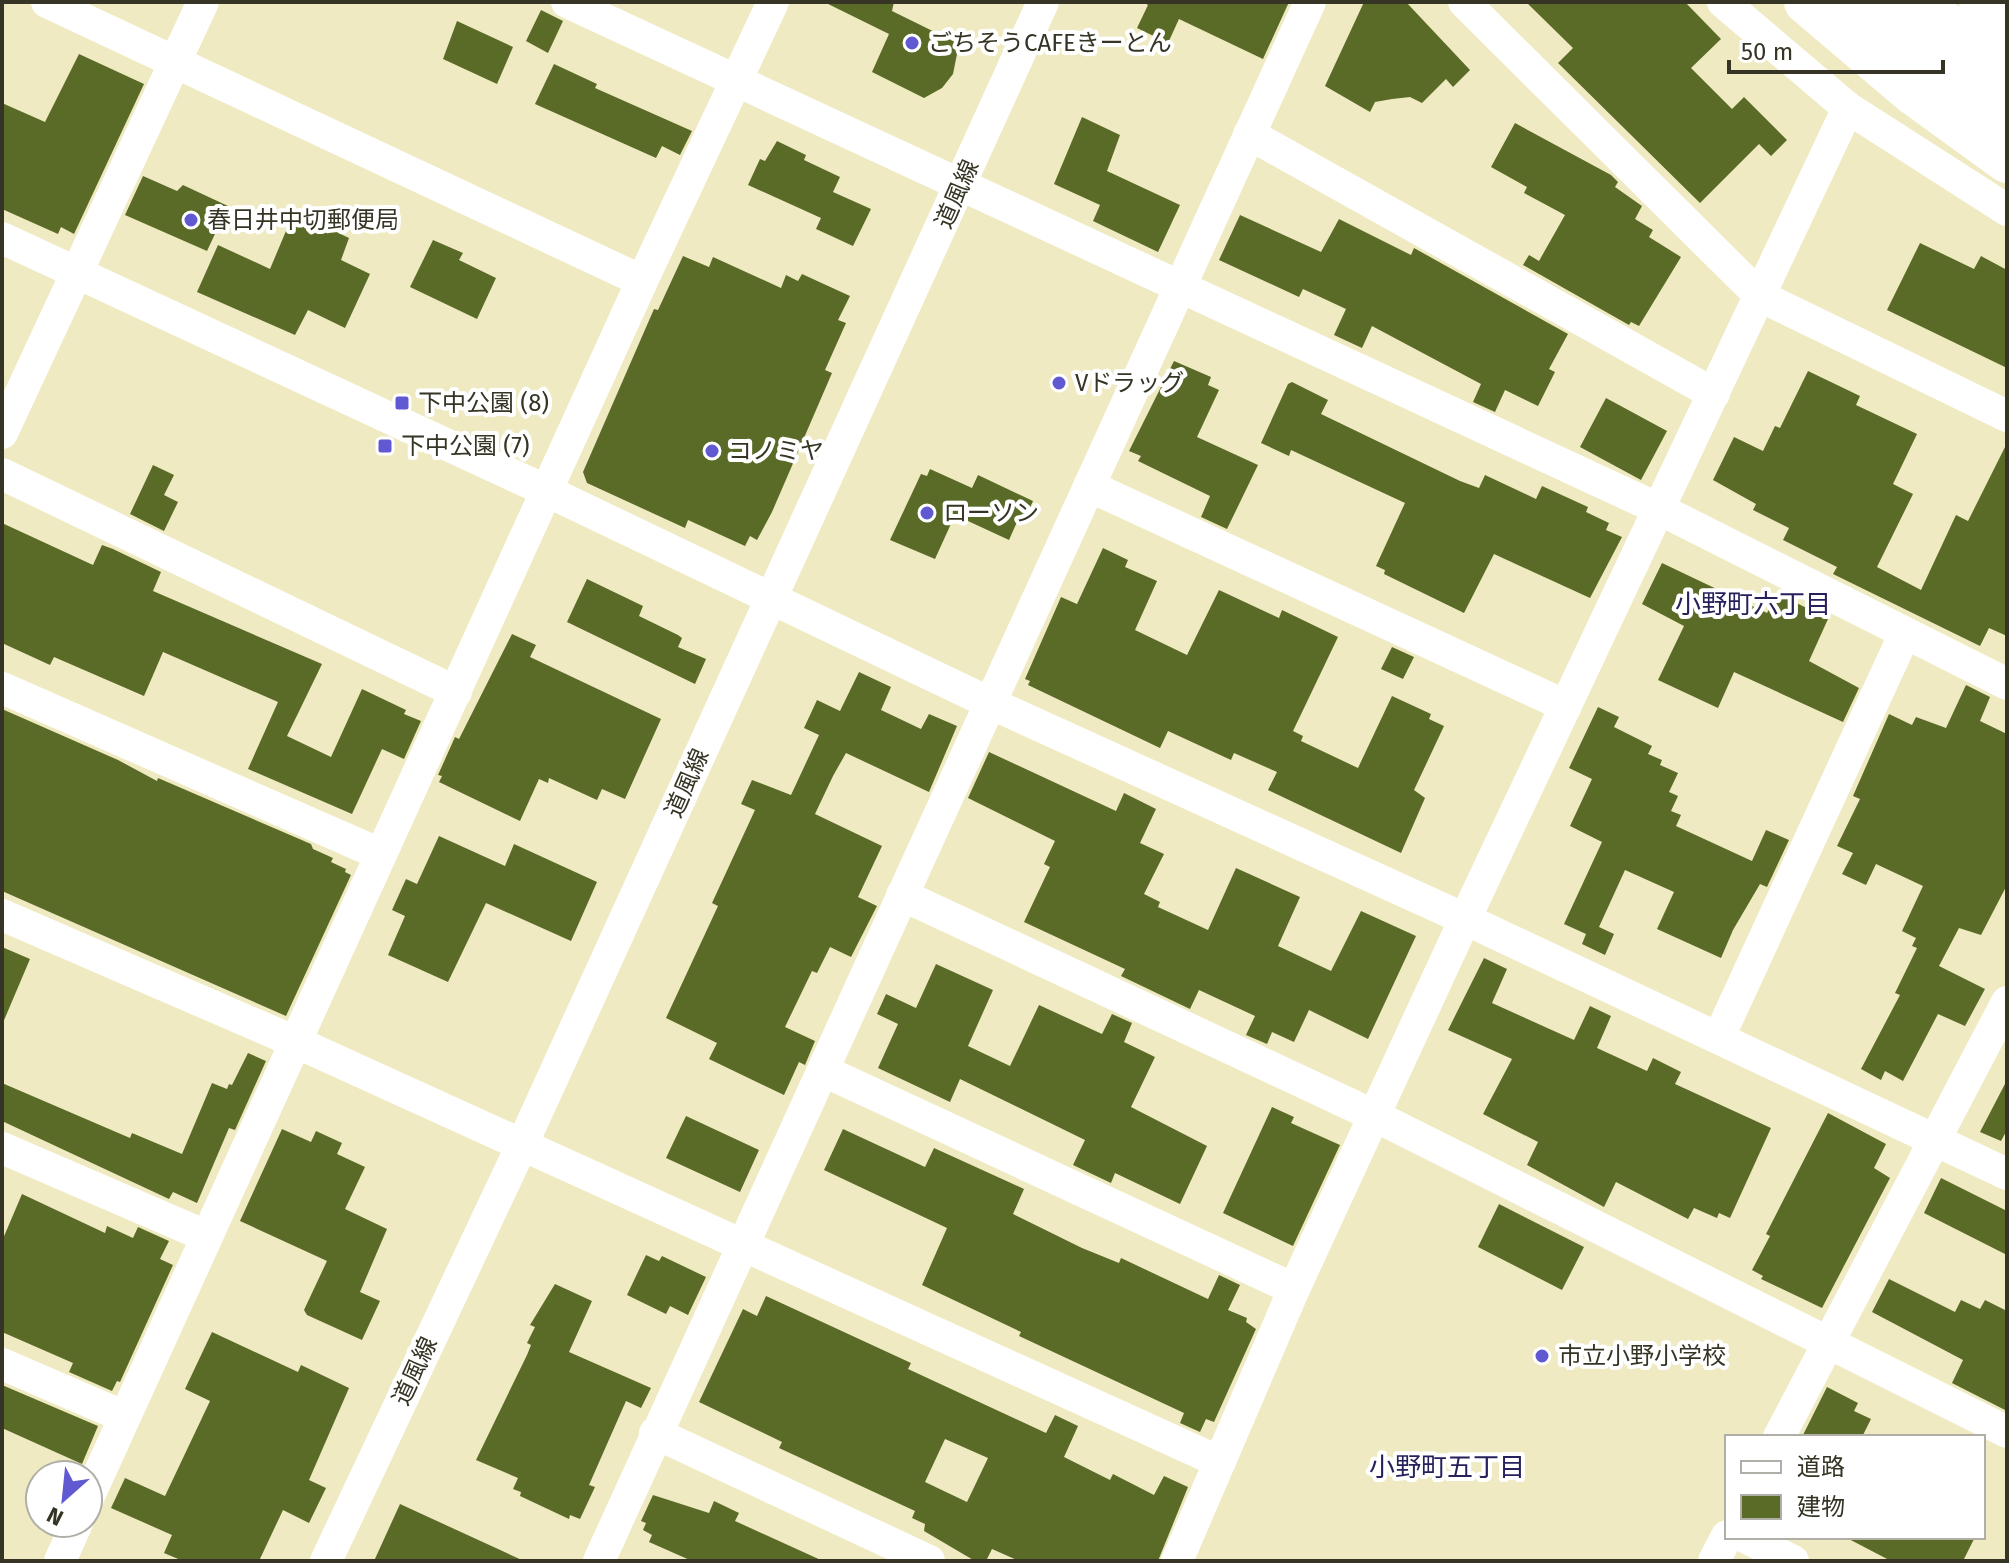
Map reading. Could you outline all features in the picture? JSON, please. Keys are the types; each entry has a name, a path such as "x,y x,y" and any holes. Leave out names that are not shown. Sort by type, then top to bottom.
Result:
{"highway":[{"path":"1806,2 1912,92 2007,161"},
{"path":"1861,2 1973,93 2007,116"},
{"path":"1917,2 2007,71"},
{"path":"1981,2 2007,22"}],"street":[{"path":"47,2 642,281"},
{"path":"2,433 203,2"},
{"path":"567,2 1659,509 2007,684"},
{"path":"104,1463 206,1236 298,1043 380,854 549,492 642,281 773,2"},
{"name":"道風線","path":"326,1561 522,1145 1043,2"},
{"path":"599,1561 1310,2"},
{"path":"1464,2 1760,296 2007,416"},
{"path":"1723,2 1848,108 2007,210"},
{"path":"1177,1561 1294,1289 1848,108"},
{"path":"1249,134 1714,394"},
{"path":"2,238 549,492 990,703 1465,919 2007,1174"},
{"path":"2,474 456,692"},
{"path":"1089,486 1566,706"},
{"path":"1719,1037 1905,633"},
{"path":"2,688 380,854"},
{"path":"902,895 1375,1116 2007,1432"},
{"path":"2,915 298,1043 741,1247 1220,1462"},
{"path":"1780,1435 2007,1002"},
{"path":"824,1071 1294,1289"},
{"path":"2,1148 206,1236"},
{"path":"2,1364 125,1417"},
{"path":"655,1433 929,1561"},
{"path":"60,1561 70,1539"},
{"path":"1714,1561 1725,1539"},
{"path":"1749,1539 1793,1561"}],"building":[{"path":"824,2 894,2 892,11 959,44 953,74 942,88 924,98 872,72 889,34"},
{"path":"1143,2 1289,2 1263,59 1179,19 1168,43 1137,28 1148,5"},
{"path":"1364,2 1406,2 1470,70 1453,87 1446,79 1422,103 1410,97 1392,99 1375,102 1370,112 1325,86"},
{"path":"1526,2 1685,2 1721,39 1691,68 1732,109 1744,97 1787,140 1771,156 1759,144 1700,203 1558,63 1573,48"},
{"path":"541,10 563,21 548,53 526,41"},
{"path":"457,21 513,47 497,84 443,59"},
{"path":"79,54 144,84 74,234 61,227 58,234 2,209 2,103 45,122"},
{"path":"554,64 597,84 595,88 692,131 680,155 662,146 656,158 535,104"},
{"path":"1082,117 1120,135 1107,171 1180,205 1158,252 1093,221 1100,205 1054,184"},
{"path":"1515,123 1611,175 1618,182 1615,187 1642,206 1635,219 1653,230 1649,237 1681,257 1639,326 1631,322 1629,325 1523,265 1529,255 1539,261 1565,215 1524,193 1527,187 1491,167"},
{"path":"777,141 806,155 804,160 840,177 833,192 871,209 853,246 816,229 821,218 748,185 760,159 765,161"},
{"path":"143,176 177,191 183,185 228,206 207,251 125,215"},
{"path":"294,212 349,238 341,260 370,274 345,328 308,310 295,335 197,292 218,245 270,269"},
{"path":"1240,215 1321,252 1339,219 1411,255 1414,248 1568,334 1549,369 1555,372 1538,406 1505,390 1495,412 1473,402 1481,384 1372,326 1362,348 1334,335 1346,309 1303,289 1299,297 1219,260"},
{"path":"433,240 463,253 459,260 496,278 477,319 410,287"},
{"path":"1920,243 1974,269 1981,256 2007,270 2007,368 1887,310"},
{"path":"683,256 709,267 713,257 781,288 786,275 798,281 802,274 850,296 838,320 846,323 825,370 832,373 772,512 757,540 750,536 745,546 688,520 685,528 587,483 583,472 654,309 658,310"},
{"path":"1174,361 1211,377 1208,385 1219,390 1197,437 1258,465 1227,529 1201,517 1210,496 1138,461 1141,456 1129,451"},
{"path":"1808,371 1860,396 1856,405 1917,434 1893,484 1913,494 1877,567 1921,590 1956,515 1968,521 2007,443 2007,636 1989,628 1980,646 1833,574 1837,567 1783,540 1789,528 1753,510 1756,504 1713,480 1734,437 1763,451 1775,426 1780,428"},
{"path":"1292,382 1328,400 1321,414 1460,481 1479,488 1485,475 1536,499 1542,486 1588,507 1586,512 1609,523 1606,530 1622,537 1590,598 1494,554 1464,613 1384,574 1385,570 1376,566 1405,503 1291,450 1289,456 1261,443 1288,384"},
{"path":"1606,398 1667,431 1641,480 1580,447"},
{"path":"153,465 174,475 164,495 178,502 164,531 130,514"},
{"path":"930,469 972,488 978,475 1033,501 1022,525 1017,522 1009,540 955,515 935,559 890,540 921,474 927,476"},
{"path":"2,523 93,565 102,545 113,549 161,572 153,591 322,664 287,736 331,757 362,689 406,710 404,714 421,721 404,759 382,749 352,814 248,769 278,702 163,652 144,696 54,657 50,665 2,643"},
{"path":"1103,548 1128,560 1125,567 1157,581 1135,630 1187,655 1219,590 1279,618 1282,610 1338,637 1293,731 1303,736 1301,741 1358,768 1392,696 1431,714 1429,719 1444,726 1414,790 1425,798 1401,853 1268,790 1277,772 1234,753 1231,760 1168,731 1160,748 1028,685 1030,681 1025,679 1061,597 1077,604"},
{"path":"1662,563 1767,613 1777,593 1828,619 1809,661 1859,688 1843,722 1734,672 1718,708 1658,680 1684,626 1642,604"},
{"path":"587,579 643,606 639,616 678,635 682,638 678,647 706,659 695,684 567,622"},
{"path":"512,634 536,645 530,657 661,719 625,799 602,789 597,800 549,778 548,783 539,779 520,821 439,782 442,776 438,775 455,737 459,739"},
{"path":"1392,647 1414,657 1403,679 1381,669"},
{"path":"859,672 891,687 881,710 921,729 929,714 957,726 929,792 846,753 815,814 882,846 858,897 877,906 851,957 830,947 817,973 812,971 785,1027 815,1041 805,1065 799,1062 784,1095 709,1059 717,1043 666,1018 718,906 712,903 755,810 741,804 752,780 791,795 819,735 804,728 817,700 840,711"},
{"path":"1966,685 1990,697 1980,721 2007,734 2007,885 1981,935 1959,928 1939,966 1985,989 1965,1026 1938,1014 1903,1081 1885,1071 1881,1080 1861,1069 1900,995 1895,993 1917,948 1912,946 1916,938 1902,931 1923,886 1876,864 1866,885 1842,874 1853,853 1837,846 1860,799 1853,796 1889,714 1912,725 1916,717 1946,728"},
{"path":"1598,707 1619,717 1614,727 1652,746 1648,754 1662,760 1660,765 1678,773 1669,792 1678,796 1671,811 1681,815 1676,826 1752,861 1766,830 1789,840 1767,887 1760,884 1733,930 1721,958 1657,929 1674,892 1625,870 1599,927 1614,934 1605,955 1582,944 1586,934 1564,924 1602,842 1570,826 1592,779 1569,768"},
{"path":"2,709 118,760 157,781 158,778 311,844 313,849 333,858 331,862 346,869 345,872 351,875 286,1016 2,891"},
{"path":"989,752 1116,811 1124,793 1156,809 1140,843 1164,854 1144,894 1160,902 1158,907 1208,930 1236,868 1300,897 1278,946 1331,971 1361,911 1416,936 1368,1039 1309,1010 1294,1042 1272,1032 1267,1044 1246,1035 1255,1016 1199,990 1190,1009 1121,976 1125,969 1024,922 1050,867 1044,864 1055,841 968,798"},
{"path":"439,836 505,866 514,844 597,882 571,941 486,903 448,982 388,955 405,916 392,910 406,879 417,884"},
{"path":"2,947 30,959 2,1025"},
{"path":"1484,958 1507,969 1492,1003 1574,1040 1590,1006 1611,1016 1597,1048 1647,1071 1653,1058 1681,1072 1675,1084 1771,1128 1730,1218 1719,1213 1717,1218 1694,1208 1688,1219 1616,1182 1604,1207 1527,1165 1538,1142 1483,1114 1512,1059 1448,1030"},
{"path":"936,964 993,990 968,1046 1010,1066 1039,1005 1102,1034 1112,1014 1132,1023 1124,1042 1155,1057 1131,1107 1207,1146 1180,1204 1115,1173 1111,1183 1073,1165 1085,1140 960,1079 950,1102 878,1068 898,1024 877,1014 886,994 916,1008"},
{"path":"248,1053 266,1061 235,1130 229,1128 197,1203 173,1192 169,1199 2,1121 2,1083 130,1138 132,1133 182,1154 212,1083 227,1089 229,1084 232,1085"},
{"path":"2007,1080 2007,1130 2001,1141 1980,1132"},
{"path":"1272,1107 1294,1117 1291,1123 1340,1145 1293,1246 1223,1213"},
{"path":"1828,1113 1886,1144 1874,1168 1890,1178 1822,1308 1761,1279 1763,1276 1752,1270 1770,1236 1766,1234"},
{"path":"686,1116 759,1150 740,1192 666,1158"},
{"path":"282,1129 311,1142 316,1131 342,1143 337,1154 365,1167 345,1209 387,1229 360,1292 380,1301 362,1340 307,1315 304,1310 327,1261 240,1221"},
{"path":"843,1129 925,1167 934,1148 1024,1189 1013,1214 1082,1248 1119,1263 1121,1258 1208,1299 1219,1275 1240,1285 1228,1310 1247,1318 1246,1322 1256,1329 1214,1422 1206,1419 1200,1432 1180,1423 1184,1413 1019,1336 1021,1332 922,1285 947,1228 824,1170"},
{"path":"1941,1178 2007,1211 2007,1255 1924,1213"},
{"path":"22,1194 105,1233 107,1226 133,1238 138,1227 169,1241 160,1259 173,1265 120,1382 117,1381 112,1391 69,1372 73,1363 2,1332 2,1241"},
{"path":"1499,1204 1584,1247 1562,1290 1478,1247"},
{"path":"646,1255 659,1261 662,1256 706,1277 688,1315 670,1306 666,1314 627,1295"},
{"path":"1889,1279 1955,1312 1961,1300 1980,1309 1985,1300 2007,1311 2007,1411 1952,1383 1963,1360 1872,1312"},
{"path":"555,1284 592,1301 569,1352 651,1388 641,1408 626,1401 589,1485 595,1487 580,1519 570,1515 569,1519 520,1496 521,1492 513,1489 518,1478 476,1460 531,1345 527,1343 535,1327 530,1325"},
{"path":"766,1296 911,1363 908,1369 1046,1433 1055,1415 1078,1426 1064,1457 1110,1480 1113,1474 1154,1495 1164,1476 1188,1487 1158,1561 1019,1561 992,1549 986,1561 975,1561 924,1531 925,1524 912,1518 915,1511 779,1448 782,1442 699,1402 743,1309 757,1316","holes":["945,1439 988,1458 967,1502 925,1482"]},
{"path":"212,1332 298,1372 301,1365 349,1388 309,1480 326,1488 309,1523 283,1510 259,1561 183,1561 164,1553 172,1535 111,1508 125,1478 165,1496 210,1401 185,1389"},
{"path":"2,1385 98,1426 84,1459 71,1459 2,1428"},
{"path":"1827,1387 1858,1403 1854,1411 1871,1419 1863,1435 1803,1435"},
{"path":"653,1495 709,1513 714,1501 739,1513 735,1521 823,1561 692,1561 649,1542 652,1535 643,1530 646,1523 641,1521"},
{"path":"400,1504 524,1561 374,1561"},
{"path":"1849,1539 1974,1539 1963,1561 1891,1561"}],"place":[{"name":"ごちそうCAFEきーとん","path":"912,43"},
{"name":"春日井中切郵便局","path":"191,220"},
{"name":"Vドラッグ","path":"1059,383"},
{"name":"下中公園 (8)","path":"402,403"},
{"name":"下中公園 (7)","path":"385,446"},
{"name":"コノミヤ","path":"712,451"},
{"name":"ローソン","path":"927,513"},
{"name":"市立小野小学校","path":"1542,1356"}],"district":[{"name":"小野町六丁目","path":"1753,604"},
{"name":"小野町五丁目","path":"1447,1467"}]}
